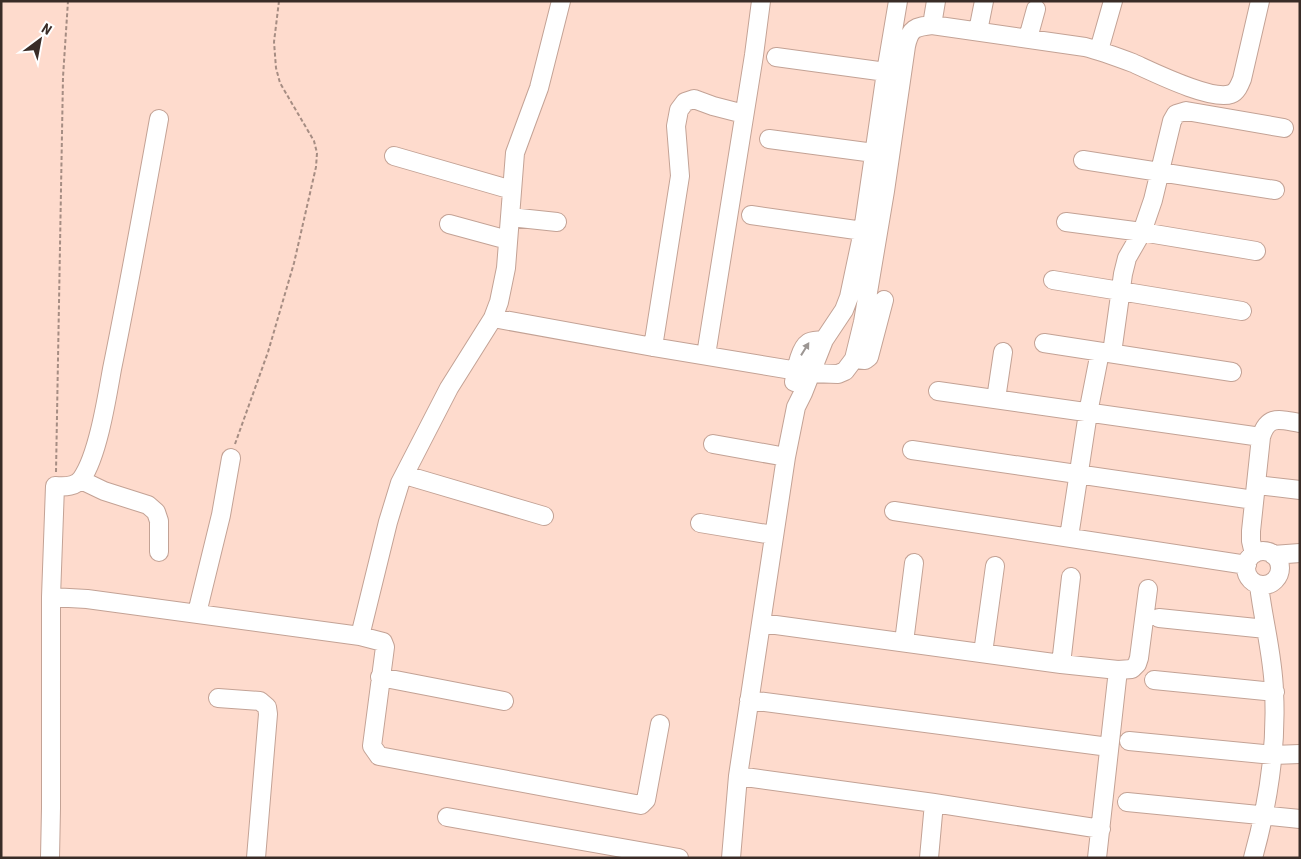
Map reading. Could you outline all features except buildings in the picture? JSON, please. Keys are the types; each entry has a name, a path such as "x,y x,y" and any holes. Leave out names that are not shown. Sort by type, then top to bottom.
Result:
{"street":[{"path":"360,636 388,522 400,483 449,388 493,318 503,289 516,128 528,103 556,1"},
{"path":"515,153 537,94 554,36 561,1"},
{"path":"706,356 761,1"},
{"path":"731,858 738,776 773,534 796,407 804,393 805,345 809,342 824,340 844,310 849,297 863,231 898,1"},
{"path":"932,25 936,1"},
{"path":"978,31 984,1"},
{"path":"1099,50 1113,1"},
{"path":"493,318 706,356 803,371 838,374 850,367 854,359 863,322 885,191 906,46 908,36 913,30 918,27 932,25 1099,50 1209,94 1232,94 1242,79 1260,1"},
{"path":"1028,38 1036,9"},
{"path":"776,57 886,72"},
{"path":"653,347 680,176 676,126 679,110 684,102 694,99 744,114"},
{"path":"1069,537 1088,412 1106,352 1127,258 1142,232 1161,171 1172,121 1176,114 1186,111 1284,128"},
{"path":"50,858 52,808 51,597 55,486 70,487 81,480 94,452 107,394 159,119"},
{"path":"769,139 874,153"},
{"path":"394,156 512,190"},
{"path":"1083,160 1275,190"},
{"path":"751,215 863,231"},
{"path":"510,217 557,222"},
{"path":"1066,222 1142,232 1256,252"},
{"path":"448,224 508,240"},
{"path":"1054,280 1242,311"},
{"path":"854,359 865,360 869,357 884,300"},
{"path":"1044,343 1232,372"},
{"path":"996,399 1003,352"},
{"path":"938,391 1261,437"},
{"path":"1253,858 1264,815 1272,754 1274,692 1259,585 1249,577 1246,571 1250,559 1255,493 1261,437 1264,428 1274,420 1300,423"},
{"path":"713,444 786,457"},
{"path":"912,450 1078,474 1255,493 1300,490"},
{"path":"197,613 221,515 231,458"},
{"path":"405,475 544,516"},
{"path":"81,480 104,491 141,502 152,508 156,512 159,521 158,552"},
{"path":"894,511 1069,537 1250,559 1267,552 1277,560 1280,566 1279,572 1277,578 1272,582 1259,585"},
{"path":"700,523 773,534"},
{"path":"1273,555 1300,553"},
{"path":"904,642 914,562"},
{"path":"983,653 995,566"},
{"path":"1061,664 1071,578"},
{"path":"761,623 1061,664 1118,670 1132,669 1137,664 1148,589"},
{"path":"51,597 87,599 197,613 360,636 383,642 372,746 379,756 642,805 646,800 660,724"},
{"path":"1159,618 1266,629"},
{"path":"1097,858 1102,829 1118,670"},
{"path":"380,677 504,701"},
{"path":"1154,680 1274,692"},
{"path":"218,698 260,702 265,704 267,708 256,858"},
{"path":"750,700 1109,747"},
{"path":"1130,740 1272,754 1300,754"},
{"path":"738,776 934,803 1102,829"},
{"path":"1128,802 1300,819"},
{"path":"929,858 934,803"},
{"path":"447,817 679,858"}],"path":[{"path":"55,486 58,443 63,77 68,1"},
{"path":"231,458 236,438 270,344 294,263 316,167 317,153 314,141 280,83 276,68 274,42 279,1"}]}
